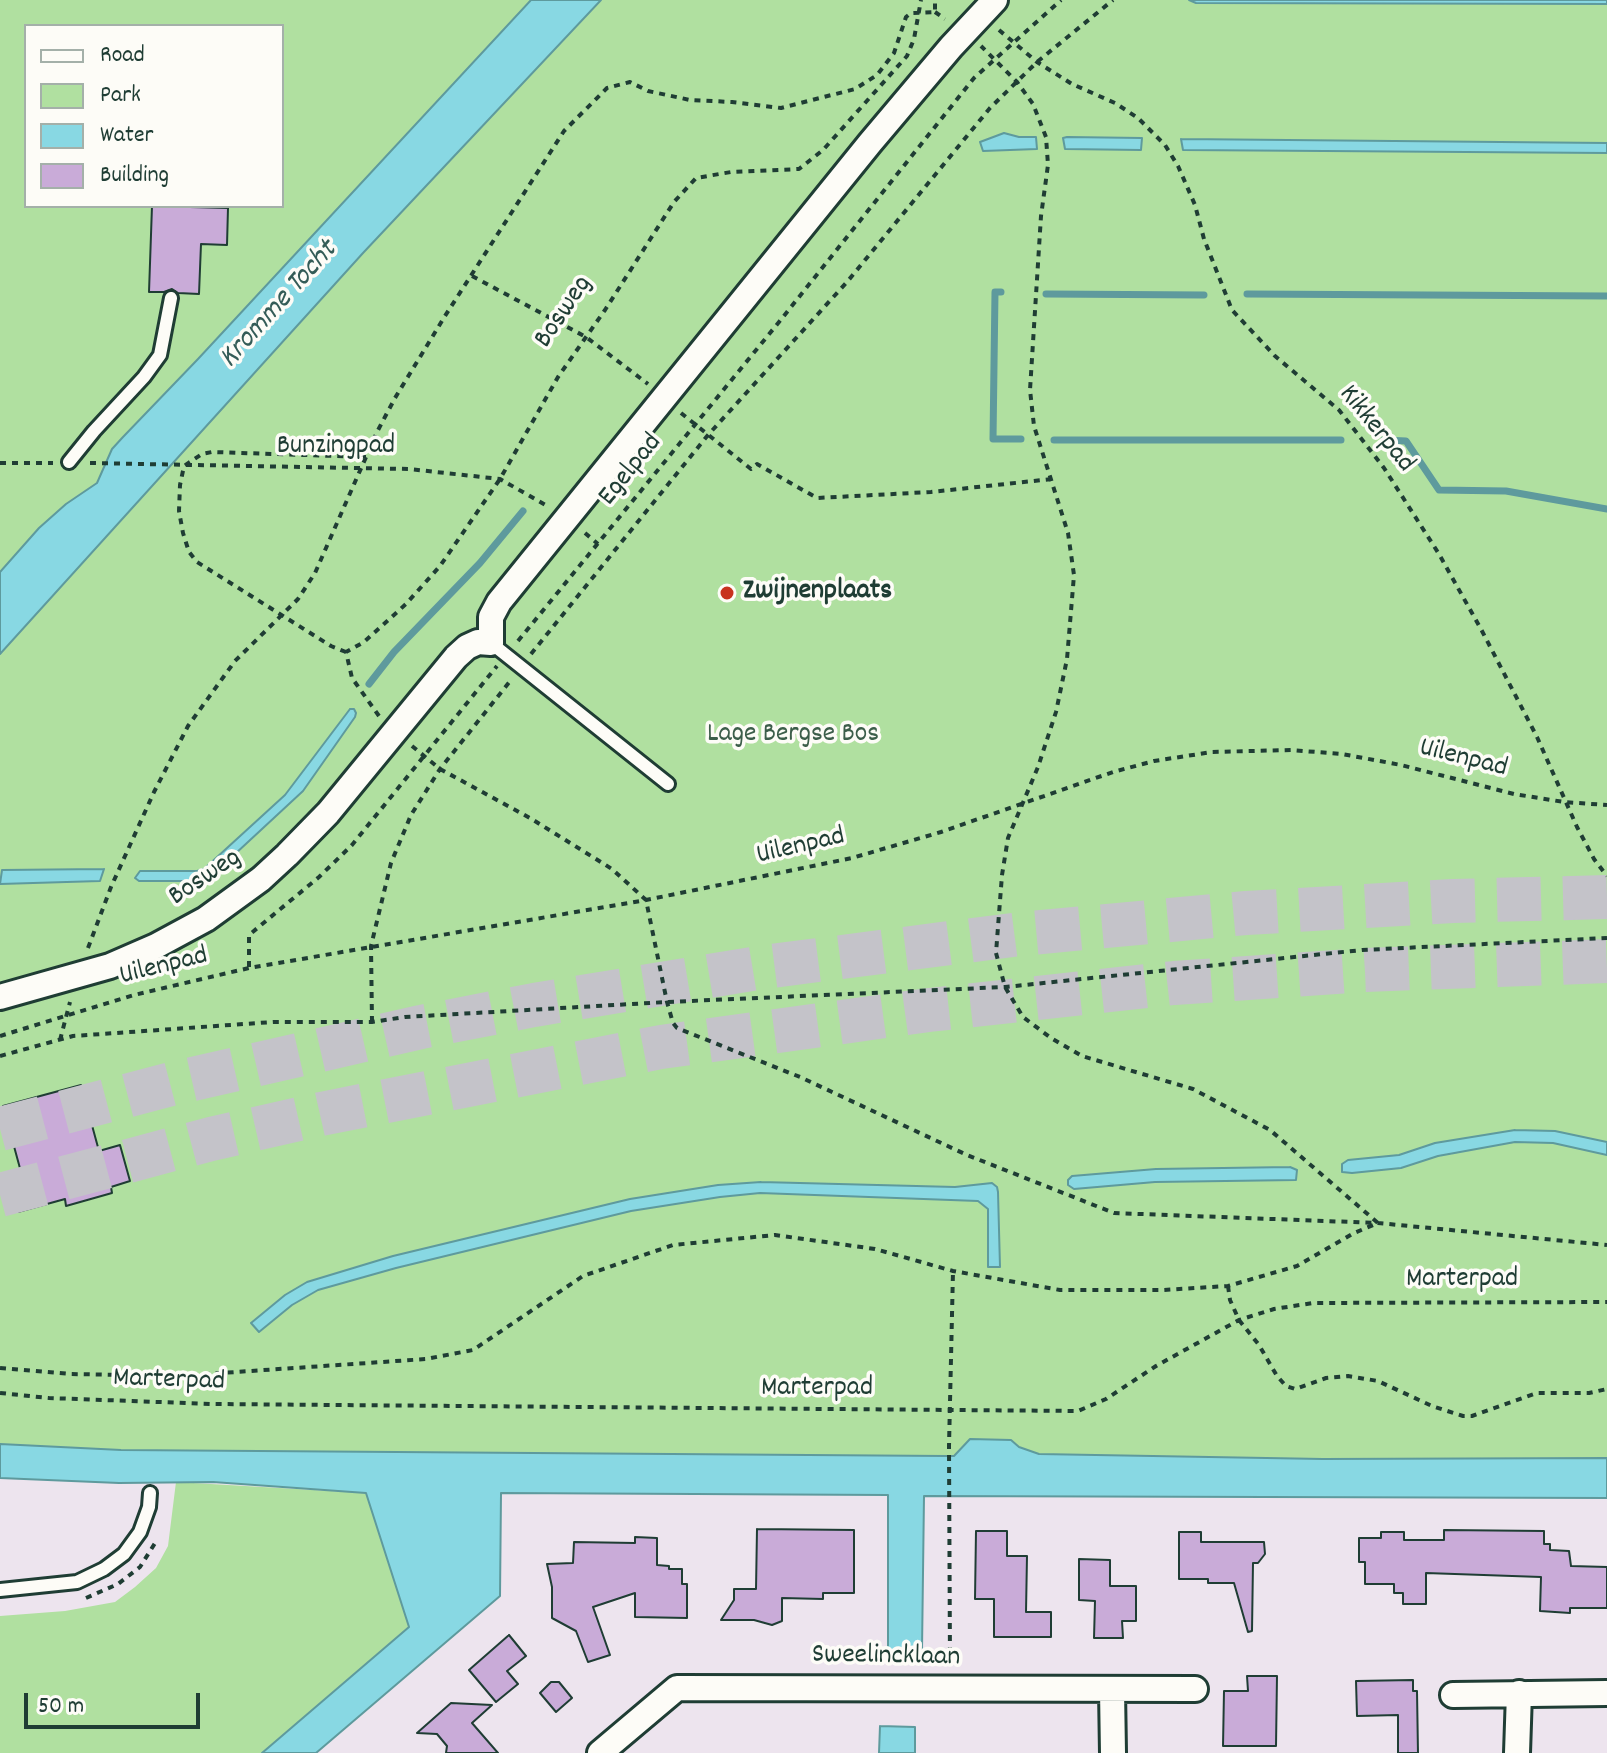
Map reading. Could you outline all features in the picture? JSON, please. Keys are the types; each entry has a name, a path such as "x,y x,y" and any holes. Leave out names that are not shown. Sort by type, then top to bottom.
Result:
{"street":[{"path":"499,649 491,617 499,602 880,131 995,0"},
{"name":"Bosweg","path":"0,997 110,966 206,919 261,879 328,813 467,647 478,642 499,649"},
{"name":"Sweelincklaan","path":"600,1753 677,1688 1195,1689"},
{"path":"1112,1690 1113,1753"},
{"path":"1517,1753 1519,1693"},
{"path":"1453,1695 1607,1693"}],"lane":[{"path":"69,462 160,355 171,298"},
{"path":"499,649 668,784"},
{"path":"0,1590 77,1582 104,1569 124,1554 140,1532 149,1507 150,1493"}],"path":[{"name":"Bosweg","path":"346,652 364,642 406,604 440,566 500,479 558,377 674,202 696,178 731,172 799,169 823,150 907,56 914,39 921,0"},
{"path":"60,1040 79,975 111,887 188,726 235,661 298,599 315,573 395,398 564,131 607,88 630,82 648,91 690,100 781,108 855,89 877,75 894,53 906,17 911,13 935,12 935,0"},
{"name":"Egelpad","path":"249,968 249,935 352,845 423,755 499,649 695,425 974,78 1061,0"},
{"name":"Egelpad","path":"708,435 847,282 990,108 1037,62 1113,0"},
{"name":"Kikkerpad","path":"1012,42 1072,84 1115,103 1138,118 1165,145 1189,192 1232,310 1275,356 1339,410 1384,468 1439,554 1482,631 1537,737 1564,802 1594,859 1607,876"},
{"path":"1017,82 1033,104 1046,137 1048,165 1041,216 1030,390 1034,426 1068,533 1074,575 1067,659 1056,712 1038,767 1008,838 996,953 1005,987 1023,1017 1082,1056 1193,1089 1270,1130 1378,1223"},
{"path":"471,275 586,337 629,367 751,469 757,464 817,498 931,492 1052,479"},
{"path":"366,457 202,454 184,466 179,511 189,552 197,562 331,646 346,652 352,678 394,733 440,769 530,818 612,869 646,900 667,1002 677,1028 800,1077 967,1155 1114,1213 1378,1223 1607,1245"},
{"path":"0,461 69,462"},
{"name":"Bunzingpad","path":"92,463 409,469 500,479 568,519"},
{"name":"Uilenpad","path":"0,1036 134,995 249,968 646,900 852,858 941,832 1154,761 1212,752 1291,750 1342,754 1401,765 1514,794 1607,805"},
{"path":"0,1056 73,1036 273,1022 372,1022 405,1017 667,1002 1005,987 1362,950 1607,938"},
{"path":"371,946 372,1022"},
{"path":"0,1368 71,1374 177,1376 442,1356 473,1350 583,1276 673,1245 775,1235 875,1249 953,1271 1060,1290 1163,1290 1228,1286 1297,1266 1354,1233 1378,1223"},
{"path":"950,1688 949,1446 953,1271"},
{"path":"1228,1286 1230,1300 1239,1320 1259,1345 1277,1376 1286,1386 1295,1389 1326,1378 1348,1376 1378,1381 1442,1410 1463,1416 1472,1416 1537,1393 1589,1393 1607,1389"},
{"name":"Marterpad","path":"0,1393 200,1404 1078,1411 1092,1407 1156,1366 1253,1313 1313,1303 1607,1302"}],"green space":[{"name":"Lage Bergse Bos","path":"0,0 1607,0 1607,1469 0,1454"},
{"path":"176,1482 366,1493 409,1627 262,1753 0,1753 0,1616 65,1611 115,1602 135,1587 156,1568 168,1546"}],"water":[{"name":"Kromme Tocht","path":"531,0 601,0 363,253 0,654 0,572 39,528 66,504 97,483 112,449"},
{"path":"1189,0 1607,0 1607,4 1196,3"},
{"path":"1004,133 1036,137 1037,149 983,151 980,142"},
{"path":"1063,138 1142,138 1141,150 1065,149"},
{"path":"1181,139 1607,143 1607,153 1183,150"},
{"path":"350,709 354,709 355,717 303,791 221,867 202,881 139,881 135,878 140,871 204,869 285,795"},
{"path":"104,869 100,881 0,884 2,870"},
{"path":"1515,1130 1555,1131 1607,1142 1607,1155 1553,1143 1515,1142 1438,1156 1401,1168 1342,1172 1342,1164 1348,1160 1399,1155 1435,1143"},
{"path":"1290,1167 1297,1170 1296,1180 1155,1182 1074,1189 1068,1185 1072,1176 1156,1169"},
{"path":"761,1182 955,1187 992,1183 998,1192 1000,1267 988,1267 988,1209 978,1201 760,1193 631,1211 396,1268 318,1290 292,1305 259,1332 251,1323 285,1295 307,1282 393,1256 630,1199 718,1185"},
{"path":"970,1439 1011,1440 1019,1447 1039,1454 1323,1459 1607,1458 1607,1498 924,1496 922,1650 917,1655 896,1655 888,1650 888,1495 501,1493 500,1596 316,1753 262,1753 409,1627 366,1493 213,1482 119,1483 0,1478 0,1444 121,1450 954,1456"},
{"path":"880,1726 915,1727 915,1753 879,1753"}],"building":[{"path":"152,208 228,208 227,245 201,244 199,294 178,293 172,289 149,292"},
{"path":"81,1085 99,1151 120,1145 130,1181 111,1187 112,1193 66,1206 65,1199 18,1212 8,1176 21,1172 3,1106"},
{"path":"757,1529 854,1530 854,1593 823,1593 823,1599 782,1598 782,1621 772,1625 754,1620 721,1620 734,1600 734,1589 756,1589"},
{"path":"1444,1530 1544,1531 1544,1544 1550,1544 1550,1550 1569,1551 1571,1566 1607,1567 1607,1608 1570,1608 1570,1613 1540,1611 1541,1577 1426,1573 1426,1604 1403,1604 1403,1593 1394,1593 1394,1584 1365,1584 1365,1562 1359,1562 1359,1538 1381,1538 1381,1532 1404,1532 1404,1540 1444,1540"},
{"path":"976,1531 1007,1531 1007,1556 1027,1556 1026,1612 1051,1612 1051,1637 994,1637 994,1599 975,1599"},
{"path":"1179,1532 1201,1532 1201,1542 1264,1542 1265,1554 1258,1563 1253,1563 1252,1631 1248,1632 1234,1583 1179,1579"},
{"path":"635,1537 657,1538 657,1565 682,1569 682,1584 687,1584 687,1618 635,1617 635,1593 593,1607 610,1655 588,1662 576,1631 552,1618 552,1587 547,1564 573,1563 574,1542 635,1543"},
{"path":"1079,1559 1110,1560 1110,1586 1136,1586 1136,1621 1122,1621 1123,1638 1094,1638 1095,1601 1079,1600"},
{"path":"509,1635 526,1656 507,1671 518,1684 496,1702 469,1670"},
{"path":"1247,1676 1277,1676 1276,1746 1223,1746 1224,1691 1248,1691"},
{"path":"1413,1680 1413,1691 1417,1691 1418,1753 1398,1753 1398,1715 1357,1716 1356,1681"},
{"path":"551,1682 559,1682 572,1698 556,1712 540,1693"},
{"path":"451,1703 492,1705 472,1723 498,1753 446,1753 447,1746 437,1734 417,1733"}],"waterway":[{"path":"1001,292 995,292 993,439 1021,439"},
{"path":"1046,294 1204,295"},
{"path":"1247,294 1607,296"},
{"path":"1054,440 1341,440"},
{"path":"1384,440 1406,441 1439,490 1506,491 1607,509"},
{"path":"369,684 394,652 480,563 523,511"}],"tunnel":[{"path":"0,1129 171,1084 421,1027 764,967 1020,934 1246,913 1453,901 1607,897"},
{"path":"0,1195 211,1139 321,1114 661,1047 929,1010 1174,983 1365,970 1607,961"}],"place":[{"name":"Zwijnenplaats","path":"727,593"}]}
